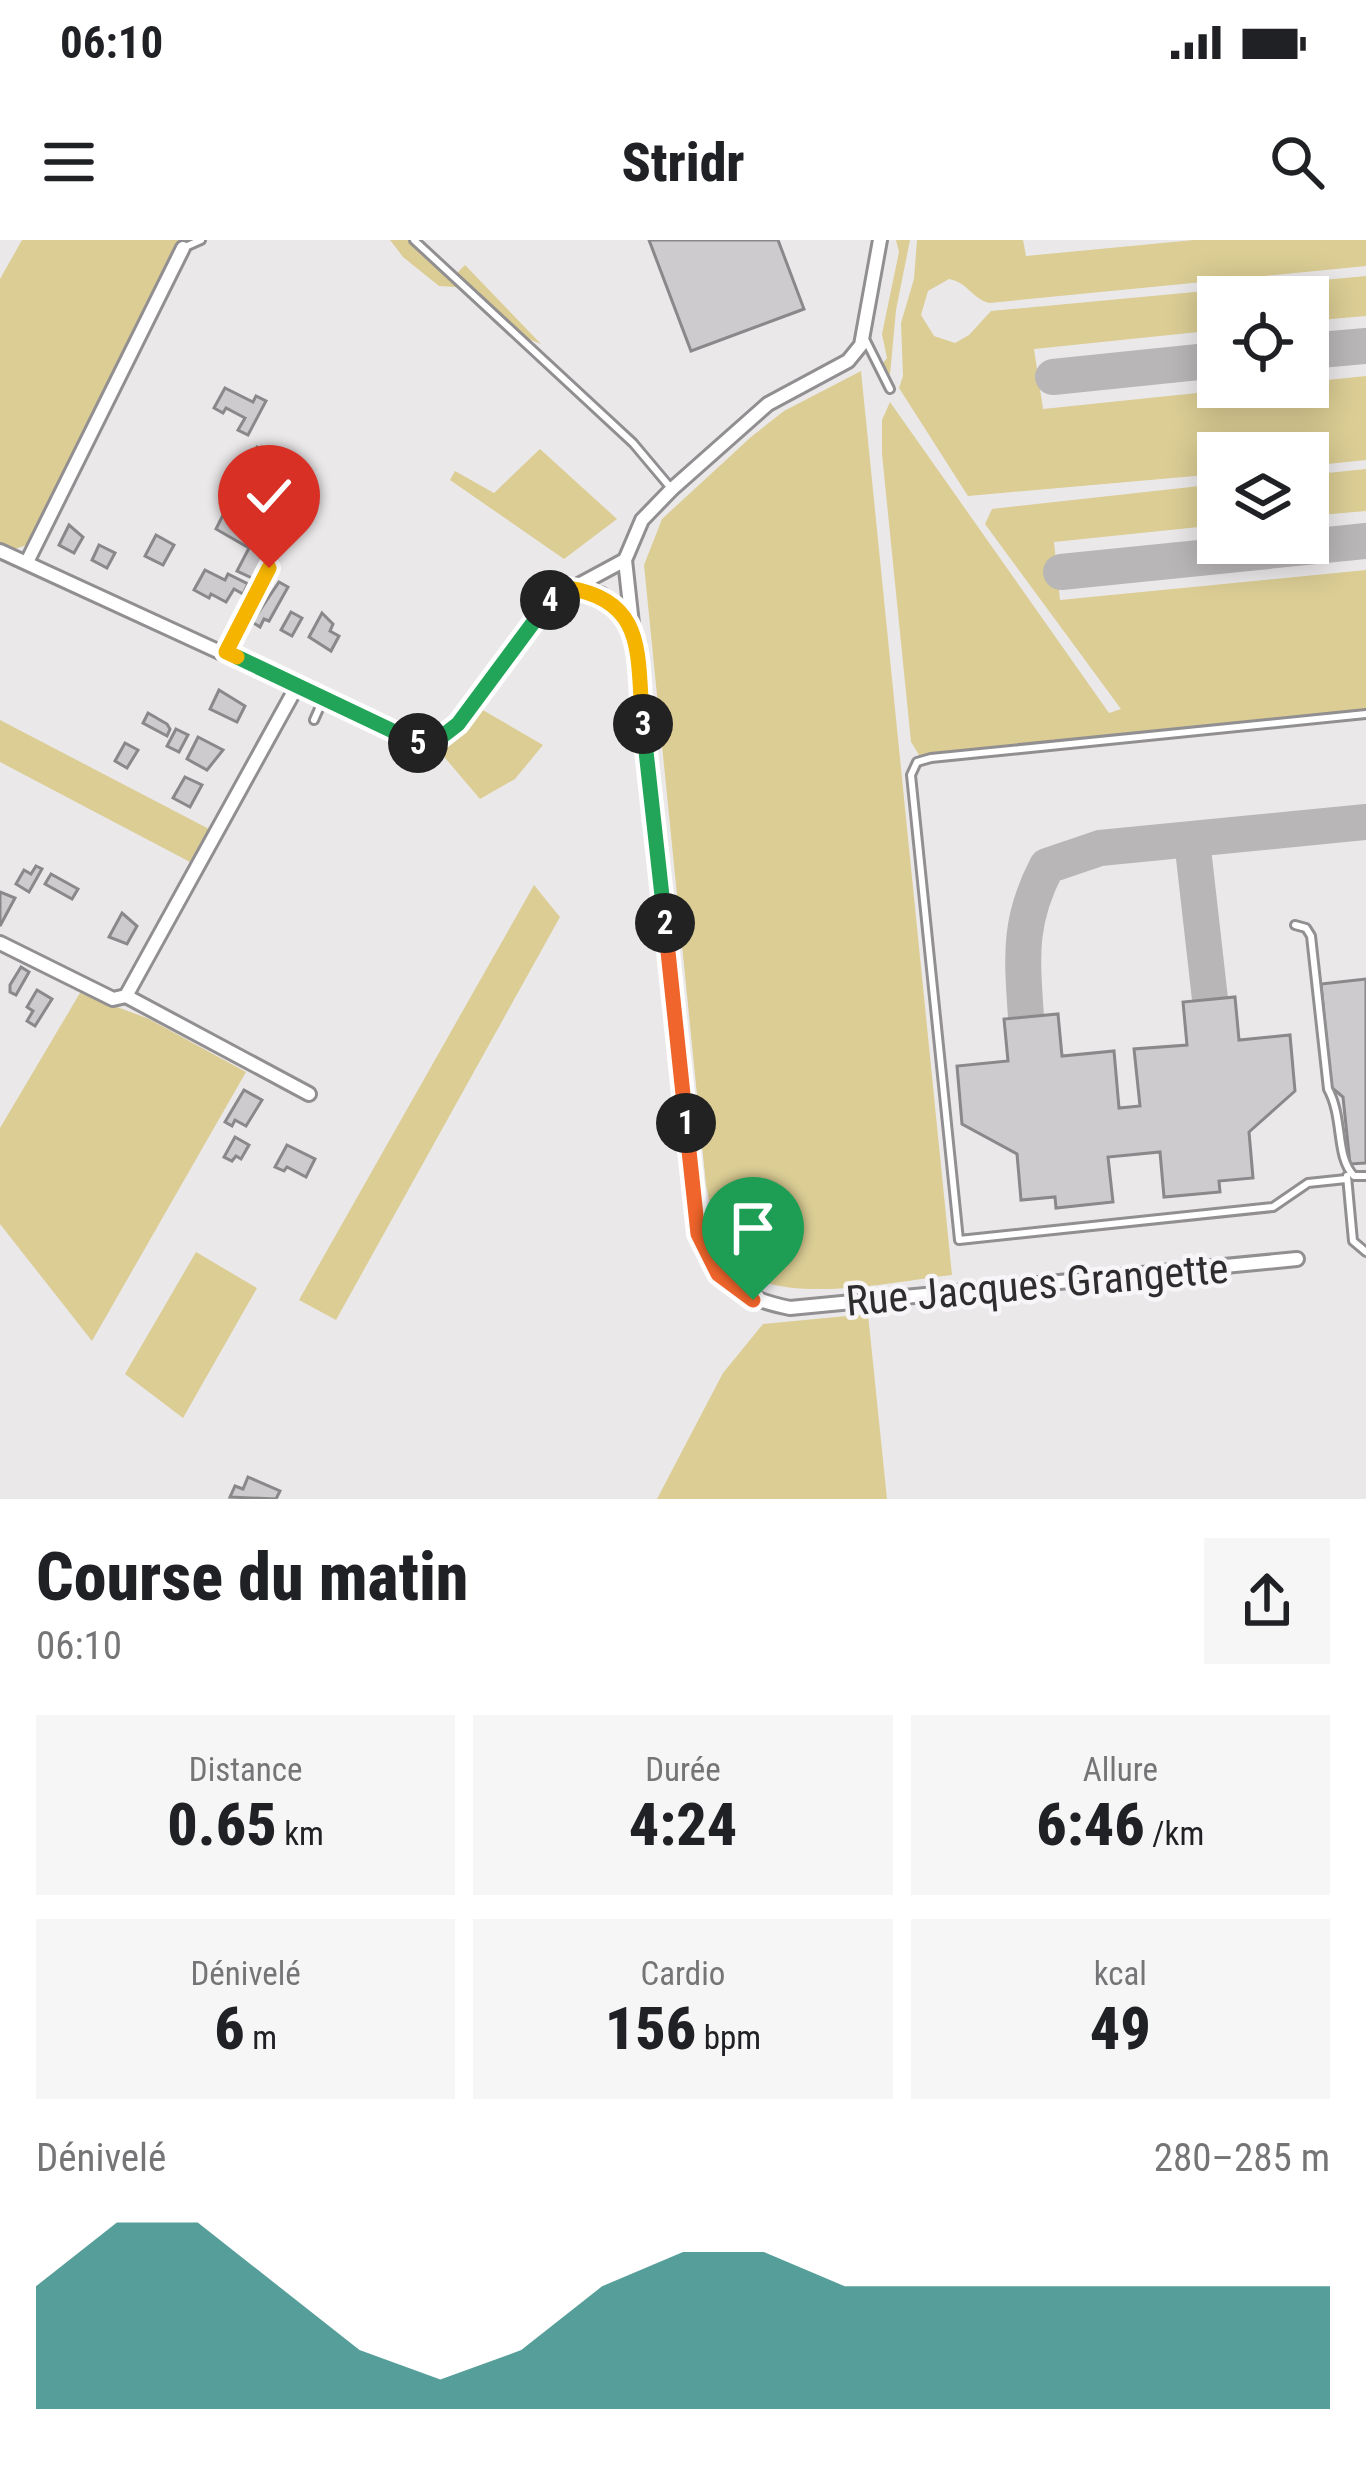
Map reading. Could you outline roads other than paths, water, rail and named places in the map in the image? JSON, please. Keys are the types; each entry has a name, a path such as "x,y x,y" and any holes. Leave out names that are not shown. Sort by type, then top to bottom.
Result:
{"street":[{"path":"0,551 226,652 406,740 418,743 440,738 458,724 549,601 625,560 642,520 767,404 848,361 864,335 880,240"},
{"path":"27,562 183,248"},
{"name":"Rue Jacques Grangette","path":"625,560 698,1234 718,1274 753,1300 790,1308 1297,1259"},
{"path":"568,588 601,594 632,625"},
{"path":"126,996 297,686"},
{"path":"0,943 113,999 126,996 309,1094"}],"lane":[{"path":"183,248 201,240"},
{"path":"414,240 633,442 672,489"},
{"path":"864,335 890,389"},
{"path":"226,652 308,480"},
{"path":"314,720 323,698"},
{"path":"1366,714 931,758 917,763 911,775 959,1240 1273,1207 1308,1184 1366,1176"},
{"path":"1295,925 1306,928 1311,937 1328,1089 1338,1107 1353,1241 1366,1252"}]}
